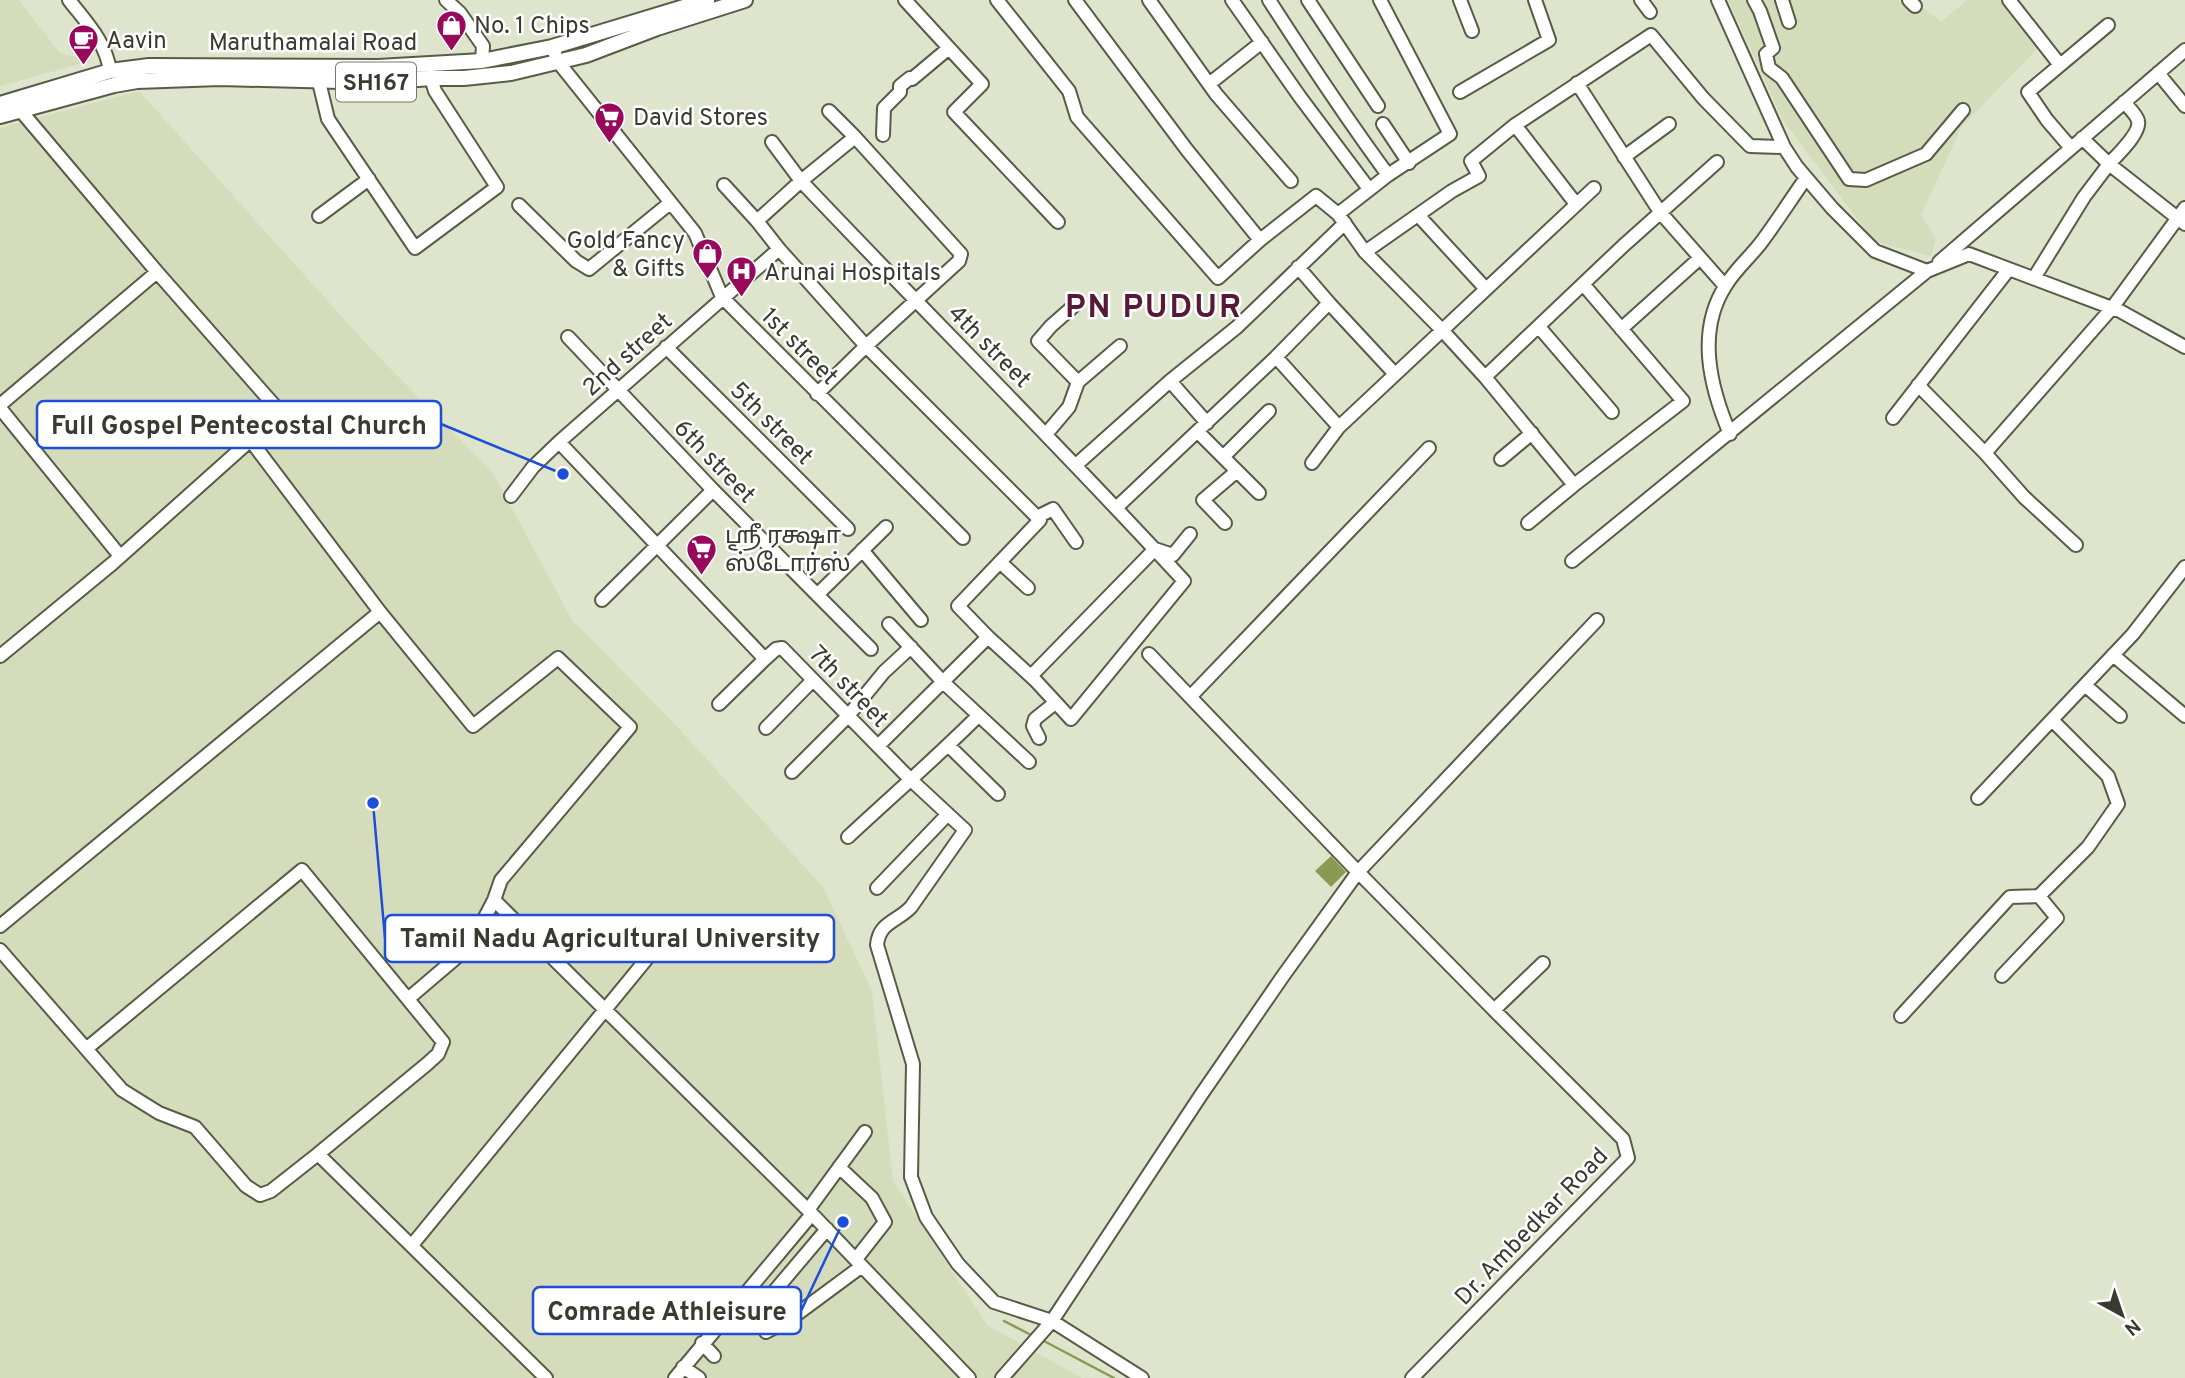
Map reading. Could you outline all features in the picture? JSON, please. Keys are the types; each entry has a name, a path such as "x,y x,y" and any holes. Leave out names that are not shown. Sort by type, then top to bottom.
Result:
{"main road":[{"name":"Maruthamalai Road","path":"0,104 110,71 174,65 377,66 482,61 552,47 707,0"},
{"name":"Maruthamalai Road","path":"0,116 137,81 220,78 379,82 511,73 559,63 657,27 745,0"}],"street":[{"path":"69,0 98,38 108,57 110,71"},
{"path":"446,0 460,13 484,46 482,61"},
{"path":"905,0 982,84 954,112 1058,222"},
{"path":"997,0 1069,91 1077,117 1218,278 1312,192 1341,218 1364,252 1485,377 1574,485"},
{"path":"1075,0 1187,150 1259,240"},
{"path":"1149,0 1209,84 1291,181"},
{"path":"1232,0 1369,190"},
{"path":"1269,0 1346,117 1388,175"},
{"path":"1308,0 1378,106"},
{"path":"1076,465 1237,327 1298,267 1369,190 1450,134 1380,0"},
{"path":"1460,0 1472,31"},
{"path":"1460,92 1549,40 1535,0"},
{"path":"1641,0 1650,12"},
{"path":"1718,0 1784,147 1832,208 1875,251 1929,270 1969,254 2112,308 2185,346"},
{"path":"1754,0 1773,48 1766,54 1769,68 1782,78 1849,179 1866,180 1926,154 1963,110"},
{"path":"1782,0 1789,22"},
{"path":"2009,0 2060,65"},
{"path":"2071,148 2028,93 2108,25"},
{"path":"1364,252 1452,191 1479,176 1471,161 1516,125 1651,35 1703,98 1750,146 1784,147"},
{"path":"1209,84 1262,42"},
{"name":"1st street","path":"552,47 559,63 695,233 722,297 963,538"},
{"path":"883,135 884,108 900,92 900,86 949,48"},
{"path":"1572,561 1929,270 2185,50"},
{"path":"2158,74 2185,106"},
{"path":"319,82 328,119 415,248 497,187 435,91 431,78"},
{"path":"1577,83 1660,212 1725,286"},
{"path":"2034,278 2084,197 2132,139 2138,120 2124,102"},
{"path":"0,656 120,556 281,413 20,111"},
{"path":"817,394 959,261 961,254 829,111"},
{"path":"1383,124 1409,163"},
{"path":"1624,156 1669,124"},
{"path":"1516,125 1576,204"},
{"path":"757,221 855,137"},
{"path":"1985,453 2112,308 2183,217 2109,164 2082,138"},
{"name":"4th street","path":"772,142 802,181 915,302 1047,433 1184,581 1071,719 1055,703"},
{"path":"1485,377 1717,162"},
{"path":"1730,434 1711,375 1707,344 1713,308 1725,286 1760,244 1806,178"},
{"path":"319,216 369,179"},
{"path":"724,185 866,346 1040,520 958,606 1031,676 1055,703 1035,719 1033,726 1039,738"},
{"path":"1312,463 1339,427 1394,373 1594,188"},
{"path":"519,205 576,261 589,269 670,203"},
{"path":"1418,215 1486,289"},
{"name":"2nd street","path":"511,496 533,467 559,442 779,248"},
{"path":"1620,329 1700,258"},
{"path":"1298,267 1394,373"},
{"path":"1893,418 2009,269"},
{"path":"120,556 0,407 157,272"},
{"path":"1528,523 1683,401 1583,284"},
{"path":"1117,507 1203,428 1329,303"},
{"path":"1076,304 1038,341 1079,382"},
{"path":"1539,327 1612,412"},
{"name":"6th street","path":"568,337 713,490 871,649"},
{"path":"1047,433 1069,407 1079,382 1120,346"},
{"name":"5th street","path":"666,347 848,529"},
{"path":"1276,357 1339,427"},
{"path":"1170,382 1223,457 1259,493"},
{"path":"1918,385 2024,497 2076,545"},
{"path":"1223,457 1269,411"},
{"path":"1501,459 1532,433"},
{"path":"251,441 380,612 472,726 558,658 630,727 501,880 494,900 470,946 409,998"},
{"path":"559,442 765,659 719,704"},
{"path":"1190,697 1429,448"},
{"path":"1225,523 1203,500 1237,471"},
{"path":"602,600 713,490"},
{"path":"1037,517 1053,509 1076,542"},
{"path":"817,595 886,527"},
{"path":"1031,676 1155,549 1173,555 1190,534"},
{"path":"862,550 921,620"},
{"path":"1000,562 1028,588"},
{"path":"1978,798 2133,634 2185,566"},
{"path":"0,926 380,612"},
{"path":"1002,1378 1052,1321 1201,1094 1359,872 1597,620"},
{"path":"889,624 943,682 1029,762"},
{"path":"878,746 988,637"},
{"path":"792,772 848,716 884,672 911,647"},
{"name":"7th street","path":"765,659 776,649 782,648 910,779 965,830 911,908 883,926 878,935 877,945 913,1064 911,1177 926,1217 958,1264 993,1302 1052,1321"},
{"path":"1149,654 1494,1010 1543,963"},
{"path":"2113,655 2185,716"},
{"path":"766,728 813,680"},
{"path":"2085,685 2120,716"},
{"path":"848,837 949,746 978,716"},
{"path":"1901,1016 2010,897 2039,896 2088,847 2118,804 2108,776 2052,720"},
{"path":"949,746 998,794"},
{"path":"877,888 948,814"},
{"path":"0,950 86,1049 130,1097 159,1113 195,1127 253,1192 260,1195 271,1191 427,1065 442,1047 443,1040 302,870 86,1049"},
{"path":"2002,976 2057,918 2039,896"},
{"path":"494,900 827,1229 969,1378"},
{"path":"412,1245 654,950"},
{"name":"Dr. Ambedkar Road","path":"1412,1378 1628,1158 1623,1139 1494,1010"},
{"path":"675,1378 810,1212 865,1132"},
{"path":"318,1154 546,1378"},
{"path":"766,1332 789,1320 859,1263 885,1222 872,1198 839,1167"},
{"path":"756,1313 827,1229"},
{"path":"1052,1321 1142,1378"},
{"path":"702,1343 714,1356"},
{"path":"683,1367 699,1378"}],"shaded area":[{"path":"0,0 19,0 60,53 91,61 0,86"},
{"path":"1728,0 1914,0 1941,22 1967,0 2002,0 2040,46 1962,126 1921,215 1936,239 1931,256 1874,241 1784,122"},
{"path":"139,91 371,349 493,473 572,620 670,719 823,887 872,991 893,1181 987,1325 1082,1378 0,1378 0,128"},
{"path":"1331,856 1346,872 1331,887 1315,871"}],"waterway":[{"path":"1004,1321 1033,1336"},
{"path":"1042,1340 1114,1378"}],"place":[{"name":"No. 1 Chips","path":"451,52"},
{"name":"Aavin","path":"83,67"},
{"name":"David Stores","path":"610,144"},
{"name":"Gold Fancy & Gifts","path":"708,281"},
{"name":"Arunai Hospitals","path":"741,299"},
{"name":"Full Gospel Pentecostal Church","path":"563,474"},
{"name":"ஶ்ரீ ரக்ஷா ஸ்டோர்ஸ்","path":"702,576"},
{"name":"Tamil Nadu Agricultural University","path":"373,803"},
{"name":"Comrade Athleisure","path":"843,1222"}],"district":[{"name":"PN PUDUR","path":"1154,306"}]}
